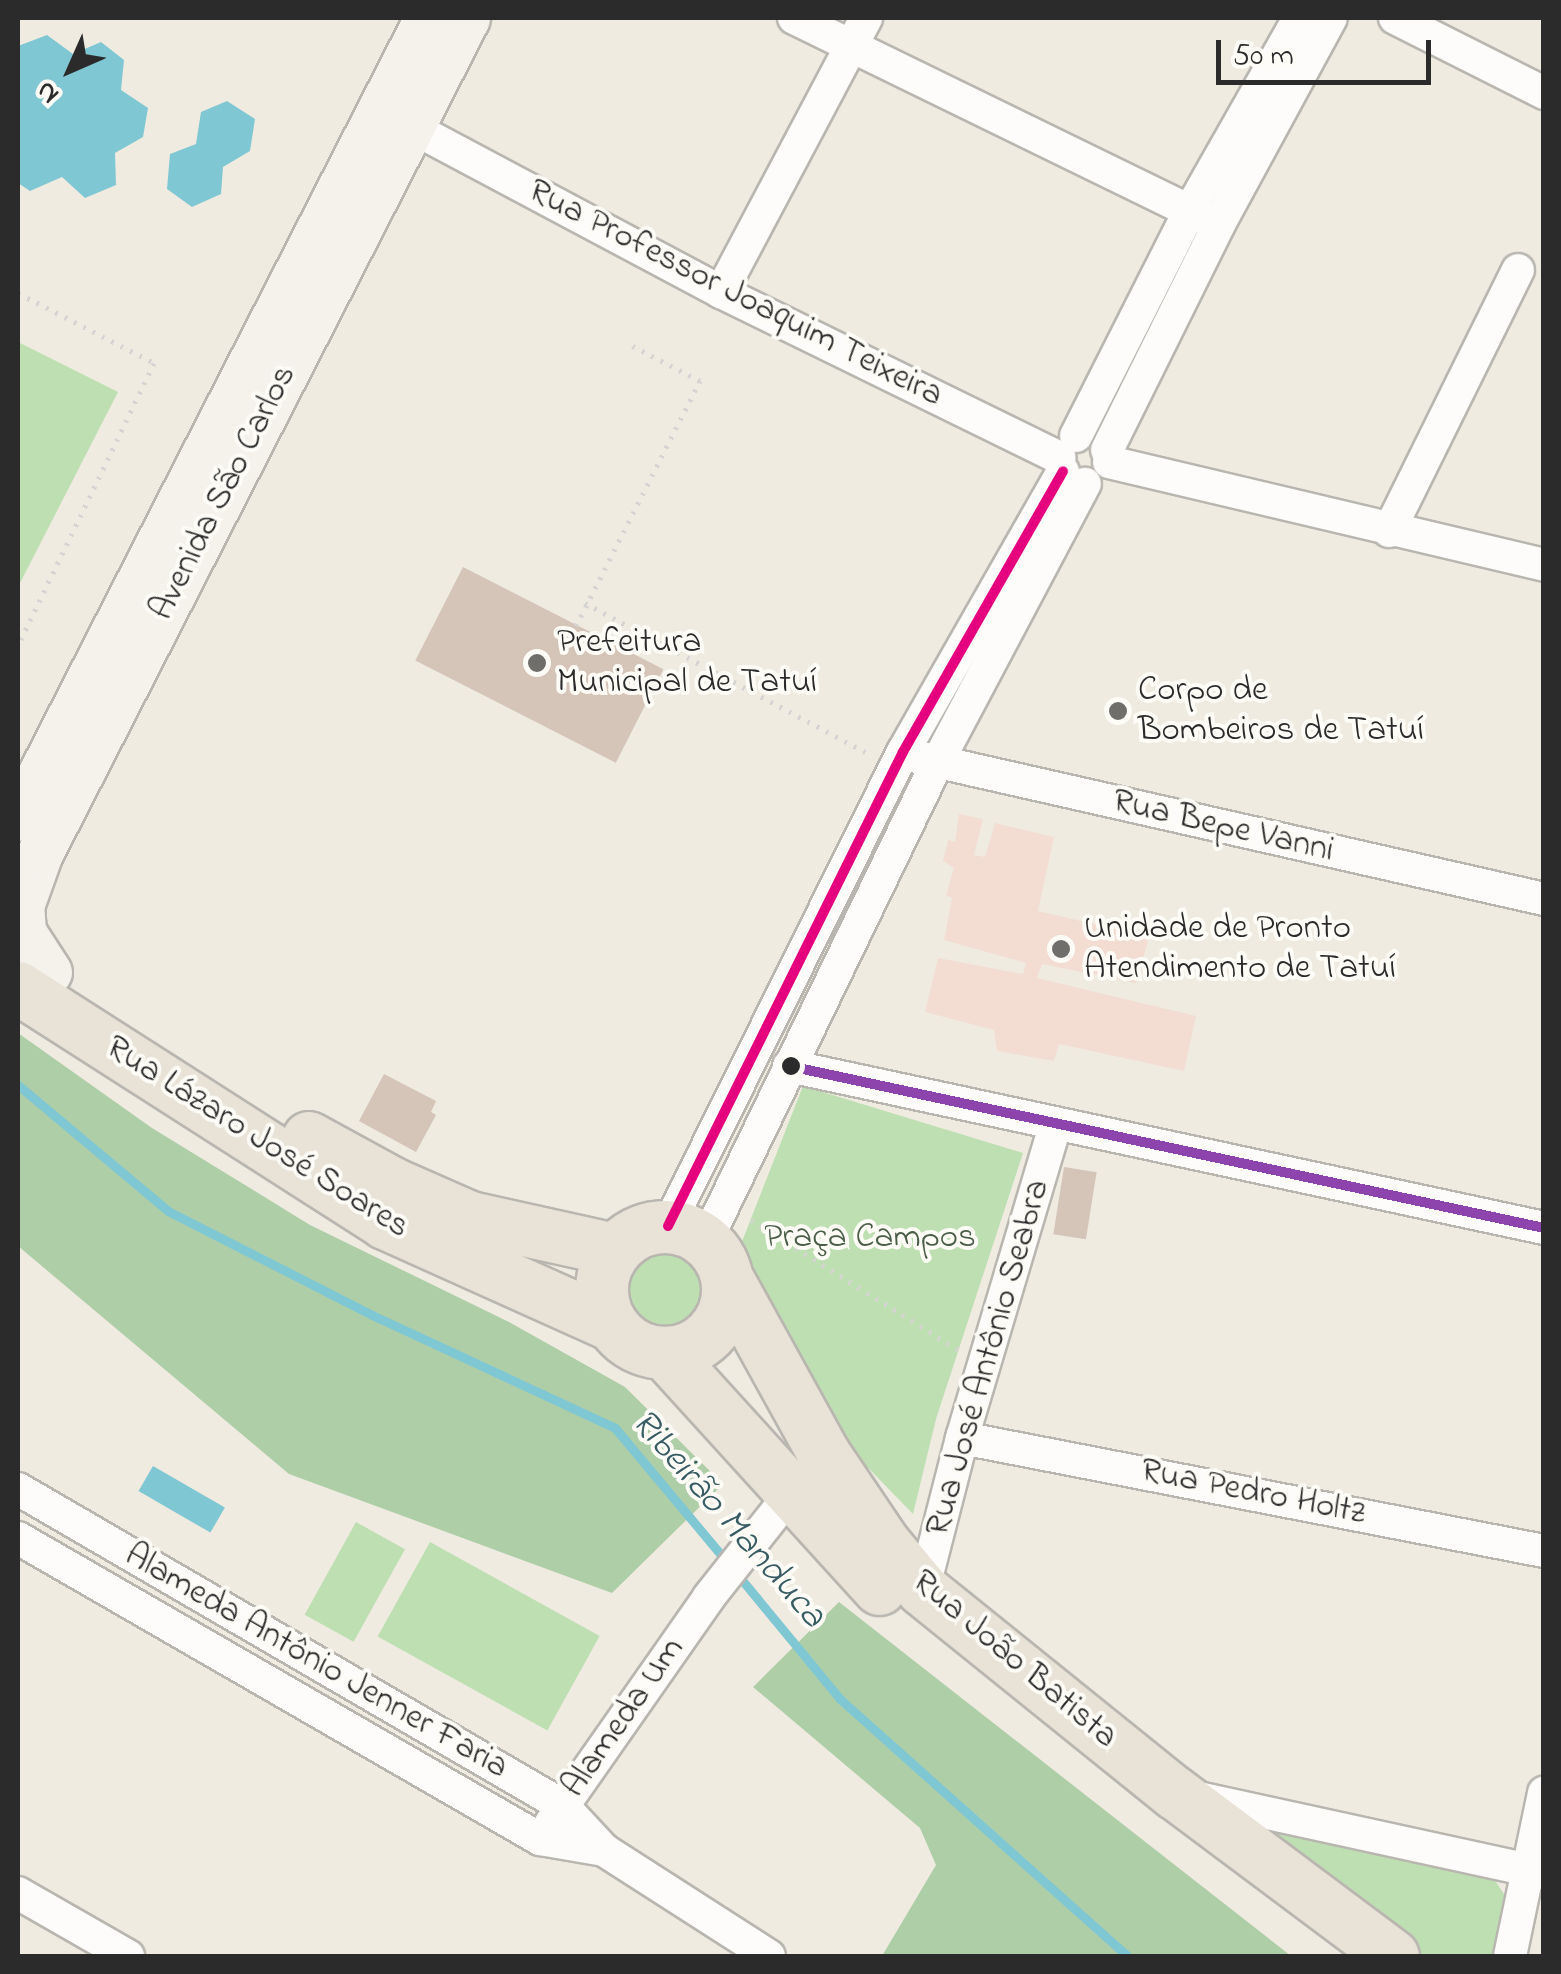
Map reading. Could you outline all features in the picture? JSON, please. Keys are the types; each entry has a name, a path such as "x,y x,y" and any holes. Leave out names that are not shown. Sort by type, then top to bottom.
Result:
{"main road":[{"name":"Avenida São Carlos","path":"18,818 426,18"},
{"name":"Avenida São Carlos","path":"28,970 21,906 40,853 467,18"},
{"name":"Rua Lázaro José Soares","path":"28,970 393,1184 470,1218 615,1250"},
{"name":"Rua Lázaro José Soares","path":"28,970 385,1223 612,1325"},
{"path":"648,1228 706,1237 728,1302 720,1322 706,1339 687,1350 644,1350 612,1325 601,1287 615,1250 648,1228"},
{"name":"Rua João Batista","path":"706,1237 802,1419 884,1543 923,1590 1175,1793 1393,1956"},
{"path":"665,1353 924,1632 1352,1956"},
{"path":"793,1491 802,1419"}],"street":[{"path":"794,18 859,32 1204,218"},
{"path":"706,1237 1299,18"},
{"path":"1204,218 1332,18"},
{"path":"1395,18 1544,93"},
{"path":"721,292 859,32"},
{"name":"Rua Professor Joaquim Teixeira","path":"411,127 721,292 1083,460 1544,565"},
{"path":"1389,531 1518,270"},
{"path":"706,1237 900,760 1083,460"},
{"name":"Rua Bepe Vanni","path":"900,760 937,763 1544,898"},
{"path":"789,1066 1055,1127 1544,1228"},
{"name":"Rua José Antônio Seabra","path":"923,1590 962,1438 1055,1127"},
{"name":"Rua Pedro Holtz","path":"962,1438 1544,1551"},
{"name":"Alameda Antônio Jenner Faria","path":"18,1488 563,1806 604,1850 770,1956"},
{"name":"Alameda Um","path":"540,1839 709,1597 793,1491"},
{"name":"Alameda Antônio Jenner Faria","path":"18,1538 540,1839 604,1850"},
{"path":"1175,1793 1535,1871"},
{"path":"1510,1956 1535,1871 1544,1793"},
{"path":"18,1893 128,1956"}],"path":[{"path":"18,293 154,363 18,645"},
{"path":"576,626 584,603 700,382 629,344"},
{"path":"584,603 900,760"},
{"path":"706,1237 986,1367"}],"shaded area":[{"name":"Unidade de Pronto Atendimento de Tatuí","path":"959,814 983,819 974,855 985,857 995,823 1054,837 1038,911 1149,937 1136,983 1042,964 1037,978 1196,1016 1184,1071 1059,1044 1054,1061 997,1051 994,1030 925,1012 938,958 1023,974 1026,963 944,940 952,898 946,895 954,868 943,861 948,840 955,842"}],"green space":[{"path":"18,342 118,392 18,587"},
{"path":"18,1033 152,1128 310,1225 509,1322 625,1387 723,1484 612,1593 289,1474 18,1246"},
{"name":"Praça Campos","path":"803,1086 1023,1153 936,1419 913,1514 843,1442 789,1371 741,1244"},
{"path":"661,1247 677,1247 693,1254 704,1265 711,1289 708,1305 699,1319 677,1331 661,1331 645,1324 634,1313 627,1297 627,1281 634,1265 645,1254"},
{"path":"356,1522 405,1549 354,1642 305,1615"},
{"path":"430,1542 600,1636 547,1731 378,1636"},
{"path":"839,1602 1291,1956 882,1956 936,1865 920,1828 753,1687"},
{"path":"1271,1828 1494,1879 1506,1897 1497,1956 1414,1956 1267,1831"}],"water":[{"path":"47,35 73,54 101,42 124,60 121,90 148,108 143,137 115,153 116,185 85,198 62,177 30,191 18,183 18,46"},
{"path":"227,101 255,119 250,151 223,167 221,194 192,207 167,189 170,154 196,144 201,112"},
{"path":"153,1466 225,1508 210,1533 138,1491"}],"building":[{"name":"Prefeitura Municipal de Tatuí","path":"463,567 663,669 616,763 415,661"},
{"path":"384,1074 436,1101 431,1112 436,1115 416,1152 359,1121"},
{"path":"1064,1167 1097,1172 1086,1239 1053,1234"}],"waterway":[{"name":"Ribeirão Manduca","path":"18,1085 168,1211 372,1315 615,1428 727,1562"},
{"name":"Ribeirão Manduca","path":"737,1574 840,1699 1127,1956"}],"transit line":[{"path":"668,1226 903,752 1063,471"},
{"path":"789,1066 1544,1228"}],"place":[{"name":"Prefeitura Municipal de Tatuí","path":"537,663"},
{"name":"Corpo de Bombeiros de Tatuí","path":"1118,711"},
{"name":"Unidade de Pronto Atendimento de Tatuí","path":"1061,949"}]}
